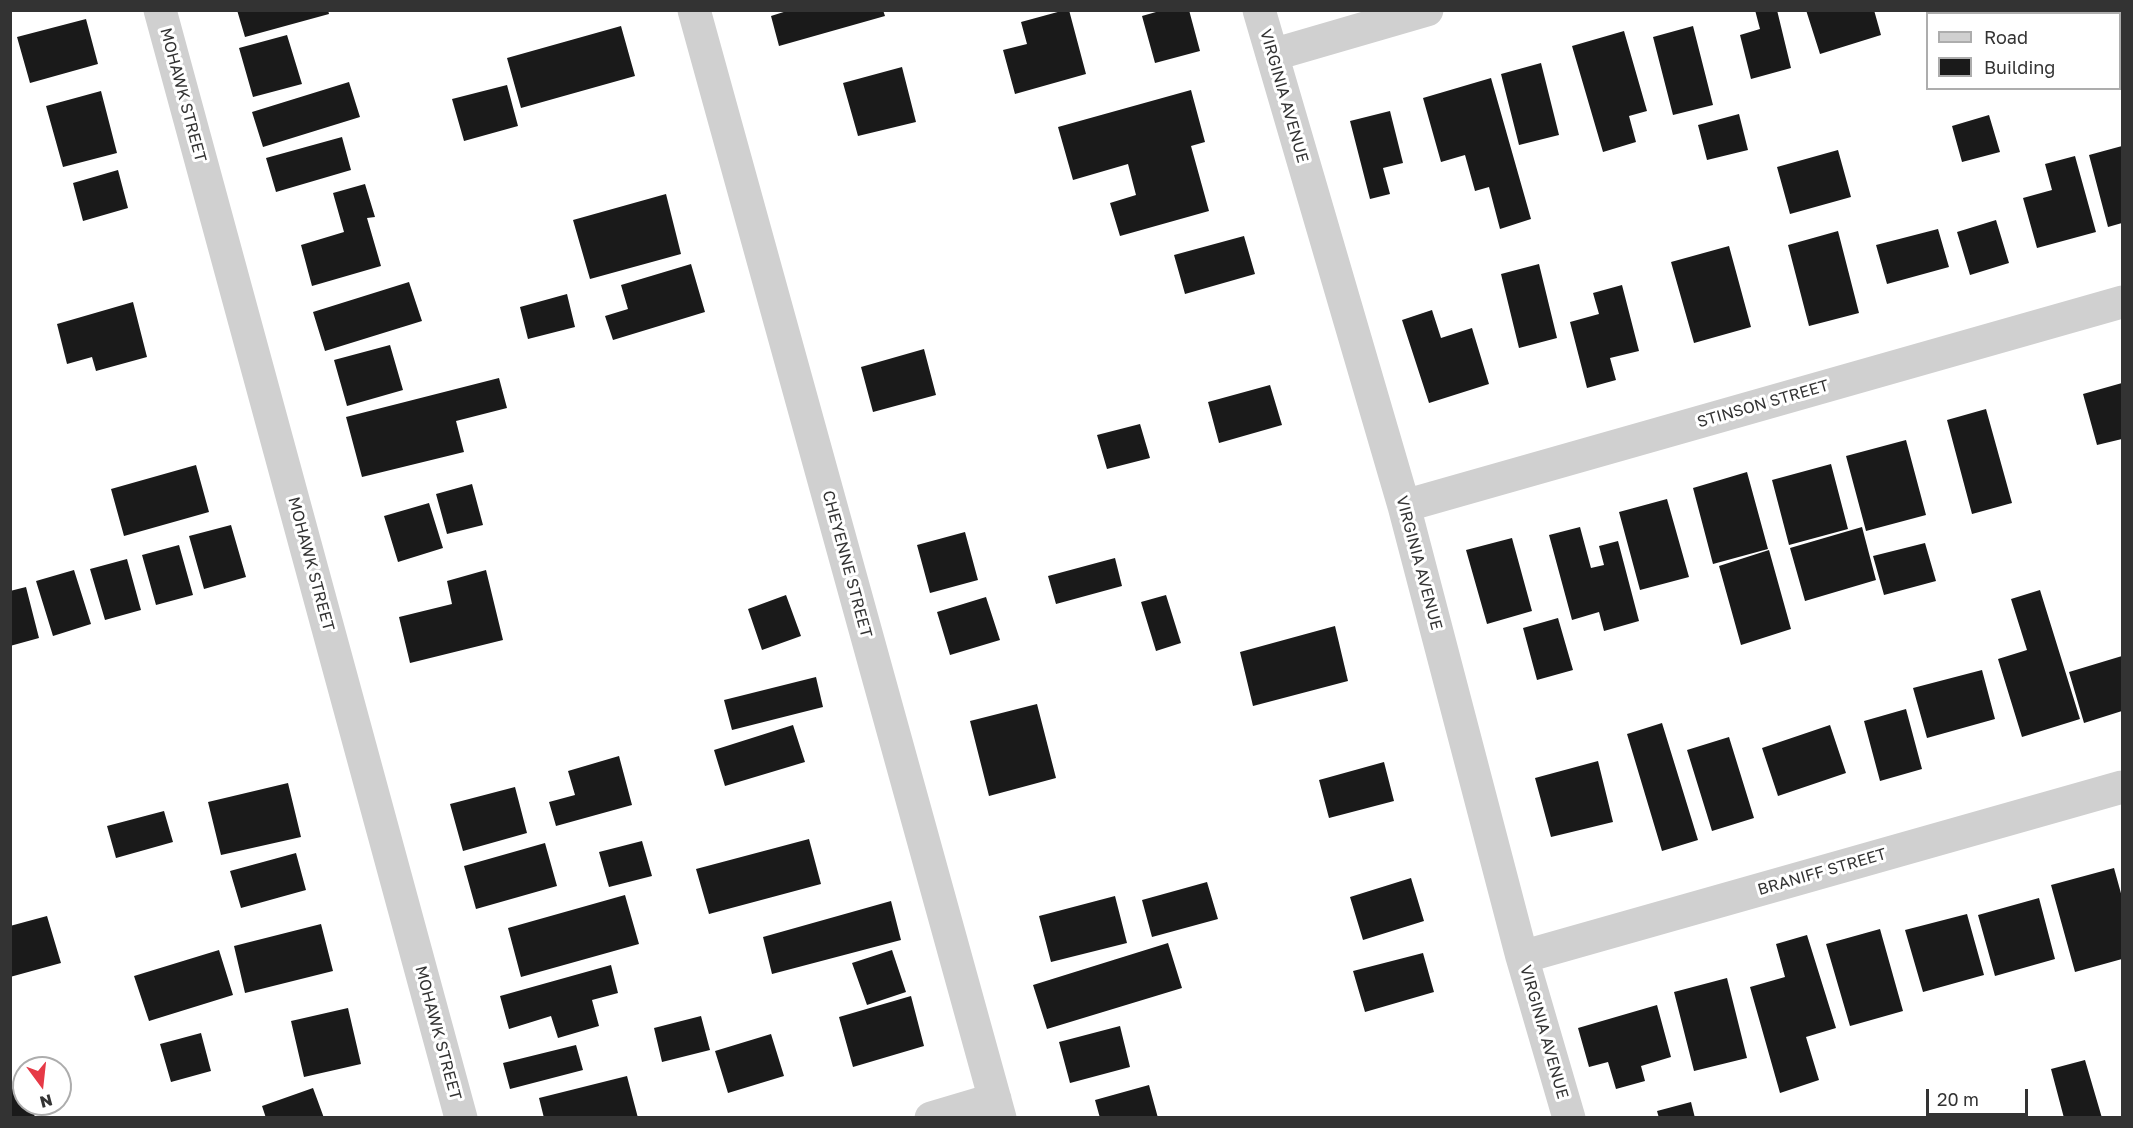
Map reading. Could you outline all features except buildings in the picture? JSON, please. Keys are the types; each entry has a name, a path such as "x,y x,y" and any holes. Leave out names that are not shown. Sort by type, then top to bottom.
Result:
{"street":[{"name":"MOHAWK STREET","path":"160,10 461,1118"},
{"name":"CHEYENNE STREET","path":"694,10 997,1108"},
{"name":"VIRGINIA AVENUE","path":"1259,10 1404,506 1522,957 1569,1118"},
{"path":"1272,55 1427,10"},
{"name":"STINSON STREET","path":"1404,506 2122,302"},
{"name":"BRANIFF STREET","path":"1522,957 2122,787"},
{"path":"931,1118 997,1108"}]}
